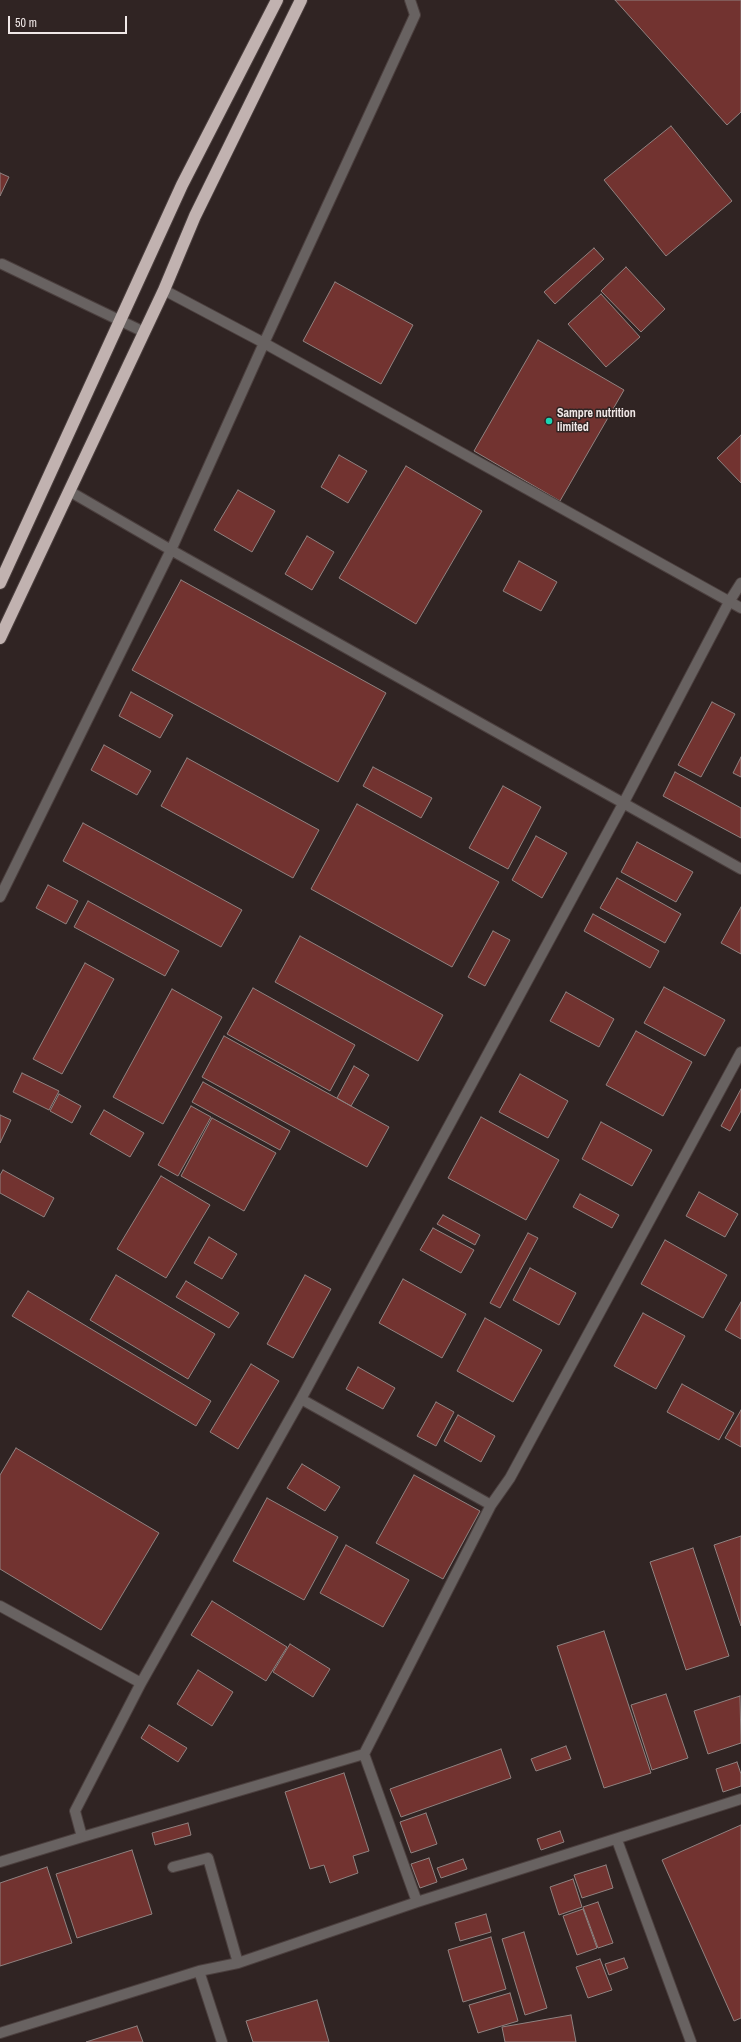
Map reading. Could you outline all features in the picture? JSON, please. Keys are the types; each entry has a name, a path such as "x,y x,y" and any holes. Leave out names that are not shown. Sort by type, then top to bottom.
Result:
{"highway":[{"path":"0,583 182,185 277,0"},
{"path":"0,638 164,290 195,216 301,0"}],"street":[{"path":"0,897 171,550 264,342 415,15 410,0"},
{"path":"2,264 144,332"},
{"path":"164,290 264,342 741,608"},
{"path":"69,491 171,550 741,869"},
{"path":"82,1837 74,1811 141,1683 301,1399 624,804 729,602 741,583"},
{"path":"0,1862 364,1754 491,1505 510,1478 741,1052"},
{"path":"301,1399 491,1505"},
{"path":"0,1606 141,1683"},
{"path":"364,1754 417,1902"},
{"path":"0,2033 199,1971 238,1963 417,1902 617,1840 741,1798"},
{"path":"617,1840 691,2042"},
{"path":"173,1867 208,1858 238,1963"},
{"path":"199,1971 222,2042"}],"building":[{"path":"615,0 741,0 741,112 727,125"},
{"path":"671,126 732,201 666,256 604,180"},
{"path":"0,173 9,177 0,196"},
{"path":"594,248 604,259 555,304 544,292"},
{"path":"626,267 665,309 641,332 601,291"},
{"path":"335,282 413,325 381,384 303,341"},
{"path":"601,294 640,337 606,367 568,324"},
{"name":"Sampre nutrition limited","path":"538,340 624,390 560,501 474,451"},
{"path":"741,435 741,483 717,458"},
{"path":"339,455 367,471 348,503 321,487"},
{"path":"406,466 482,511 416,624 339,578"},
{"path":"238,490 275,511 252,552 214,530"},
{"path":"307,536 334,552 312,590 285,574"},
{"path":"519,561 557,582 541,611 503,591"},
{"path":"181,580 386,693 338,782 132,670"},
{"path":"131,692 173,715 160,738 119,716"},
{"path":"712,702 735,714 701,777 678,765"},
{"path":"104,745 151,771 137,795 91,770"},
{"path":"741,757 741,777 733,773"},
{"path":"187,758 319,830 293,878 161,806"},
{"path":"373,767 432,798 421,818 363,786"},
{"path":"675,772 741,808 741,838 663,796"},
{"path":"503,786 541,807 508,869 469,848"},
{"path":"357,804 499,882 452,967 311,889"},
{"path":"83,823 242,910 221,947 63,861"},
{"path":"536,836 567,853 542,898 512,880"},
{"path":"637,842 693,872 676,902 621,872"},
{"path":"617,878 681,914 665,943 600,908"},
{"path":"48,885 78,901 66,924 36,908"},
{"path":"88,901 179,951 165,976 74,927"},
{"path":"741,907 741,954 721,943"},
{"path":"593,914 659,951 650,968 584,931"},
{"path":"493,931 510,940 485,986 468,977"},
{"path":"300,936 443,1015 418,1061 275,982"},
{"path":"85,963 114,979 62,1074 33,1059"},
{"path":"664,987 725,1020 705,1056 644,1023"},
{"path":"253,988 355,1045 330,1091 227,1034"},
{"path":"172,989 222,1017 163,1124 113,1097"},
{"path":"566,992 614,1019 599,1047 550,1021"},
{"path":"636,1031 692,1062 663,1116 606,1085"},
{"path":"224,1036 389,1127 367,1167 202,1077"},
{"path":"354,1066 369,1075 351,1106 337,1098"},
{"path":"22,1073 59,1091 49,1110 13,1092"},
{"path":"520,1074 568,1101 548,1138 499,1112"},
{"path":"203,1082 290,1131 280,1150 192,1102"},
{"path":"741,1089 741,1111 730,1131 721,1126"},
{"path":"59,1094 81,1106 72,1123 50,1111"},
{"path":"191,1106 211,1117 178,1176 158,1165"},
{"path":"104,1110 144,1133 130,1157 90,1134"},
{"path":"0,1115 11,1120 0,1143"},
{"path":"481,1117 559,1160 526,1220 448,1178"},
{"path":"212,1118 276,1153 244,1211 181,1176"},
{"path":"601,1122 652,1150 632,1186 582,1159"},
{"path":"3,1170 54,1198 44,1217 0,1193 0,1175"},
{"path":"161,1176 210,1205 166,1278 117,1249"},
{"path":"699,1192 738,1214 725,1237 686,1216"},
{"path":"580,1194 619,1215 612,1228 573,1207"},
{"path":"443,1215 480,1235 475,1245 437,1224"},
{"path":"433,1228 474,1250 461,1273 420,1250"},
{"path":"528,1233 538,1238 500,1308 490,1303"},
{"path":"209,1237 237,1254 222,1279 194,1263"},
{"path":"665,1240 727,1275 703,1318 641,1284"},
{"path":"530,1268 576,1293 559,1325 513,1300"},
{"path":"116,1275 215,1334 188,1379 90,1320"},
{"path":"305,1275 331,1289 293,1358 267,1344"},
{"path":"403,1279 466,1314 442,1358 379,1323"},
{"path":"186,1281 239,1313 229,1328 176,1297"},
{"path":"28,1291 211,1401 196,1426 12,1316"},
{"path":"741,1302 741,1339 725,1330"},
{"path":"643,1313 685,1336 656,1389 614,1366"},
{"path":"485,1318 542,1350 513,1402 457,1371"},
{"path":"251,1364 279,1381 238,1449 210,1432"},
{"path":"358,1367 395,1388 383,1409 346,1389"},
{"path":"682,1384 734,1413 719,1440 667,1412"},
{"path":"436,1402 454,1412 436,1446 417,1436"},
{"path":"741,1410 741,1447 725,1438"},
{"path":"458,1415 495,1436 481,1462 444,1441"},
{"path":"16,1448 159,1533 101,1630 0,1569 0,1475"},
{"path":"302,1464 340,1487 325,1511 287,1488"},
{"path":"414,1475 480,1511 443,1579 376,1543"},
{"path":"267,1498 338,1537 304,1600 233,1561"},
{"path":"741,1536 741,1626 714,1545"},
{"path":"346,1545 409,1580 383,1627 320,1593"},
{"path":"693,1548 729,1656 686,1670 650,1562"},
{"path":"212,1601 287,1647 266,1681 191,1635"},
{"path":"604,1631 651,1773 604,1788 557,1646"},
{"path":"290,1644 330,1669 313,1697 273,1672"},
{"path":"198,1670 233,1692 212,1726 177,1704"},
{"path":"666,1694 688,1758 652,1770 631,1705"},
{"path":"740,1696 741,1743 708,1754 694,1711"},
{"path":"149,1725 187,1748 178,1762 141,1738"},
{"path":"566,1746 571,1759 536,1771 531,1759"},
{"path":"501,1749 511,1778 401,1817 390,1789"},
{"path":"737,1762 741,1774 741,1786 723,1792 716,1769"},
{"path":"344,1773 369,1851 353,1856 358,1873 330,1883 324,1865 310,1869 285,1792"},
{"path":"426,1813 437,1844 411,1853 400,1822"},
{"path":"188,1823 191,1835 155,1845 152,1833"},
{"path":"741,1825 741,2018 734,2021 662,1860"},
{"path":"560,1831 564,1842 541,1850 537,1839"},
{"path":"132,1850 152,1914 77,1938 56,1874"},
{"path":"429,1858 437,1882 420,1888 411,1864"},
{"path":"463,1859 467,1869 441,1878 437,1868"},
{"path":"606,1865 613,1888 582,1898 574,1875"},
{"path":"47,1867 72,1943 0,1966 0,1883"},
{"path":"573,1879 582,1907 559,1915 550,1887"},
{"path":"598,1902 613,1943 598,1948 583,1907"},
{"path":"583,1909 597,1948 577,1955 563,1916"},
{"path":"486,1914 491,1932 460,1941 455,1923"},
{"path":"524,1932 547,2008 525,2015 502,1939"},
{"path":"491,1937 506,1989 463,2002 448,1950"},
{"path":"624,1958 628,1968 609,1975 605,1964"},
{"path":"600,1959 612,1990 588,1998 576,1967"},
{"path":"510,1993 518,2021 478,2033 469,2005"},
{"path":"317,2000 329,2042 253,2042 246,2021"},
{"path":"571,2015 576,2042 505,2042 502,2027"},
{"path":"137,2026 143,2042 86,2042"}],"place":[{"name":"Sampre nutrition limited","path":"549,421"}]}
